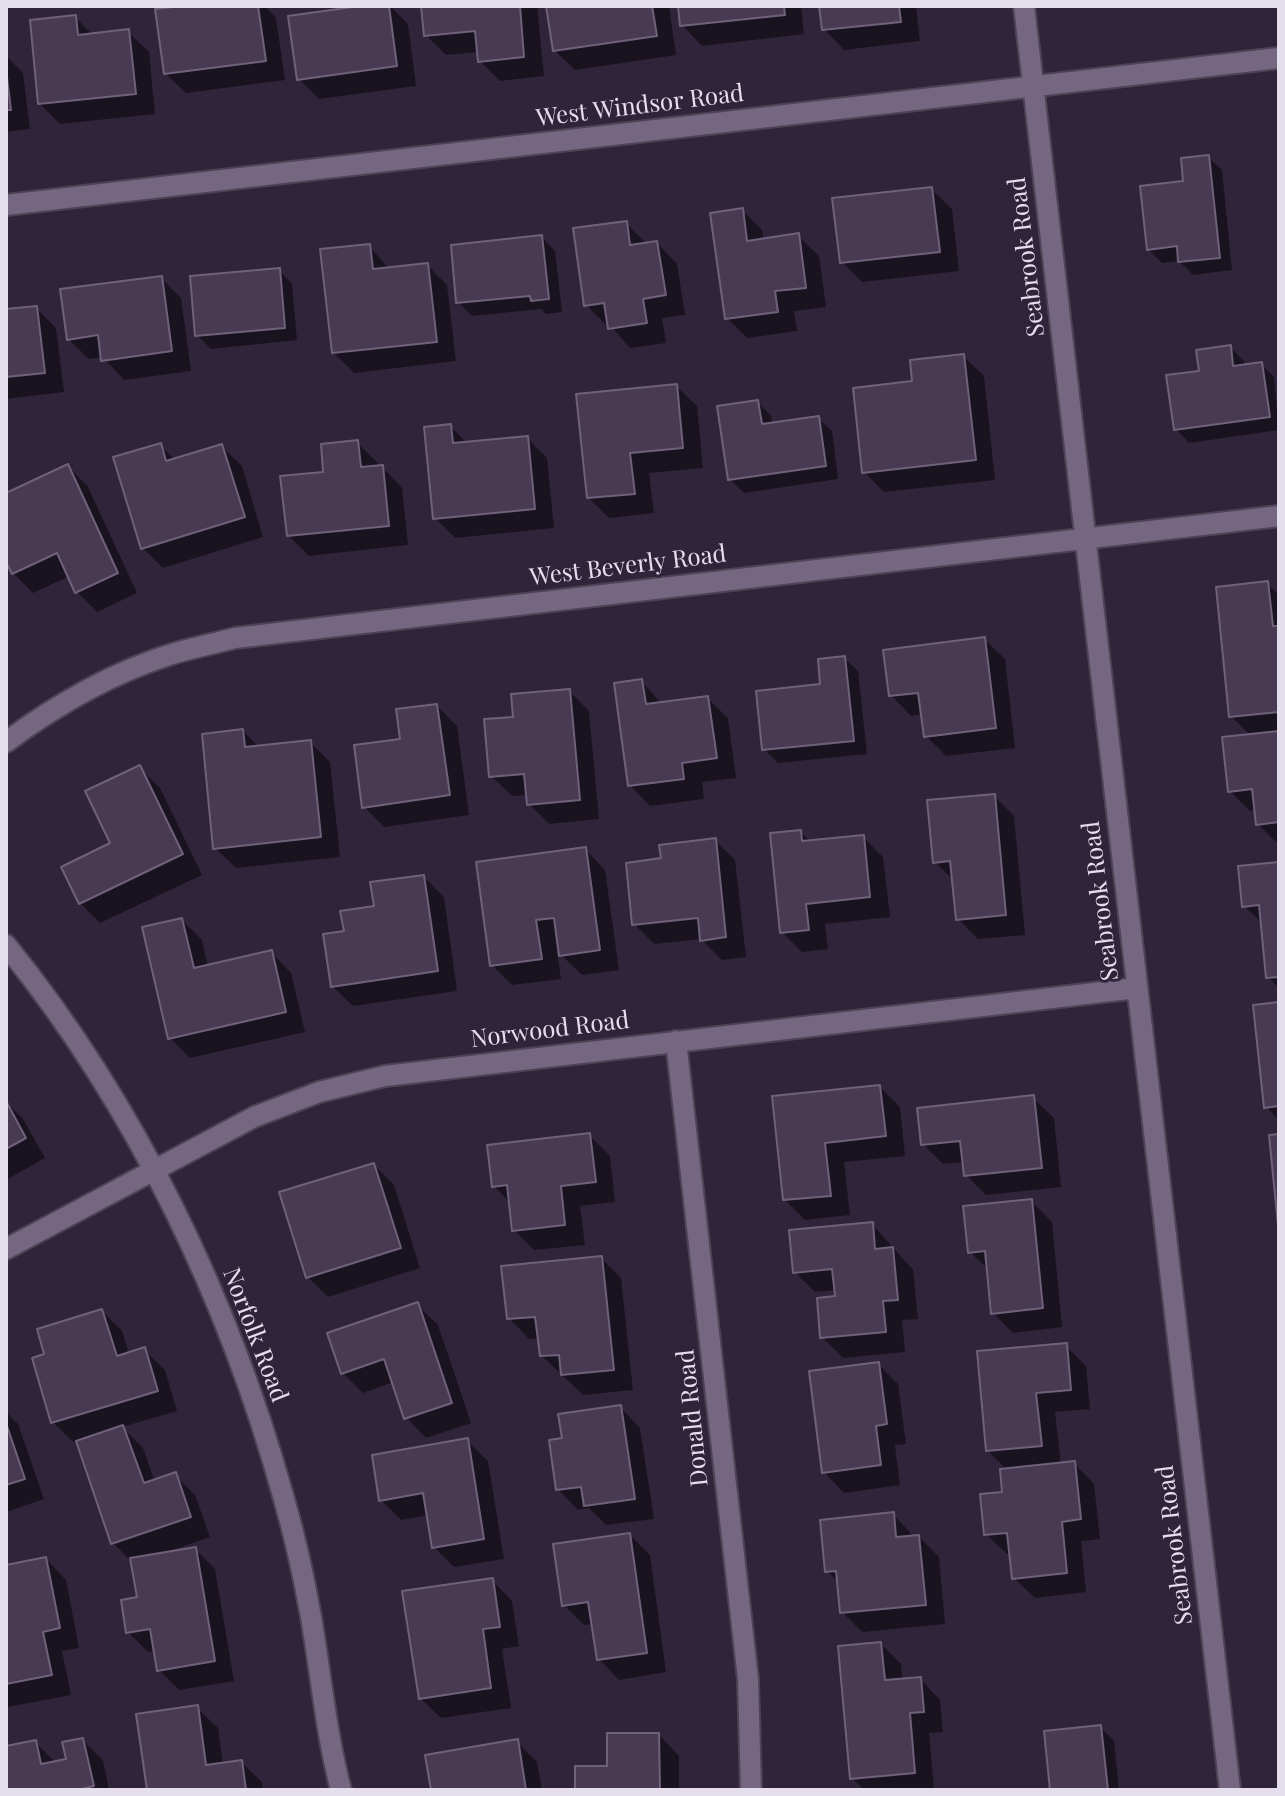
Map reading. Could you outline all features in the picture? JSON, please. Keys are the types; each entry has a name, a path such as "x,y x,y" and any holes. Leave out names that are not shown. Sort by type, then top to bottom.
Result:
{"street":[{"name":"Seabrook Road","path":"1024,6 1230,1790"},
{"name":"West Windsor Road","path":"6,205 1279,58"},
{"name":"West Beverly Road","path":"6,742 46,713 105,679 169,655 235,638 1279,516"},
{"name":"Norfolk Road","path":"6,945 94,1069 154,1170 206,1277 249,1387 280,1486 311,1614 341,1790"},
{"name":"Norwood Road","path":"6,1249 254,1117 319,1092 385,1076 1137,988"},
{"name":"Donald Road","path":"676,1041 748,1679 751,1790"}],"building":[{"path":"258,6 266,61 164,74 155,9"},
{"path":"360,6 389,6 397,66 297,80 288,16"},
{"path":"421,6 520,6 524,57 478,62 475,31 424,36"},
{"path":"546,6 652,6 657,36 553,51"},
{"path":"678,6 784,6 785,15 680,26"},
{"path":"819,6 899,6 901,22 822,30"},
{"path":"76,15 78,35 129,29 136,94 38,104 30,20"},
{"path":"6,69 11,110 6,110"},
{"path":"1209,155 1220,258 1178,262 1177,246 1147,250 1140,186 1183,181 1181,158"},
{"path":"932,187 940,252 840,263 832,198"},
{"path":"743,208 747,241 799,233 806,288 775,291 778,312 725,319 710,213"},
{"path":"627,221 630,245 657,241 666,295 643,299 647,323 608,329 604,303 584,306 573,228"},
{"path":"542,235 549,299 531,301 530,296 456,303 451,245"},
{"path":"370,244 373,269 428,263 437,342 332,353 320,249"},
{"path":"280,268 285,328 195,336 190,276"},
{"path":"162,276 172,351 101,361 98,335 67,340 60,289"},
{"path":"37,306 45,373 6,377 6,309"},
{"path":"1231,345 1233,366 1262,362 1270,417 1174,430 1166,375 1199,371 1196,350"},
{"path":"964,354 976,460 862,473 853,388 912,381 910,360"},
{"path":"677,384 683,448 630,453 635,494 587,498 576,394"},
{"path":"758,400 762,424 819,416 826,466 728,480 717,406"},
{"path":"451,424 453,443 528,436 535,509 433,519 424,427"},
{"path":"358,440 361,467 383,465 389,526 287,536 280,476 323,472 321,444"},
{"path":"161,443 166,461 222,444 245,517 141,549 113,457"},
{"path":"68,464 118,573 75,593 57,553 12,574 6,562 6,493"},
{"path":"1268,581 1273,626 1279,626 1279,712 1229,717 1216,587"},
{"path":"985,637 996,728 924,737 918,693 889,696 883,650"},
{"path":"845,656 854,741 762,750 756,691 820,684 818,659"},
{"path":"642,679 646,704 708,696 717,758 682,763 684,779 628,786 614,683"},
{"path":"570,689 580,800 527,805 524,774 489,777 484,719 513,717 511,694"},
{"path":"437,704 450,795 362,808 354,745 400,739 396,709"},
{"path":"243,729 245,747 311,740 321,837 213,849 202,734"},
{"path":"1279,731 1279,822 1256,825 1252,789 1228,792 1222,737"},
{"path":"140,765 183,854 79,904 61,867 110,843 85,791"},
{"path":"995,794 1006,915 956,920 950,861 933,863 927,800"},
{"path":"801,830 802,841 864,835 870,897 806,904 809,930 780,933 770,833"},
{"path":"716,838 726,937 700,941 698,918 632,925 626,863 661,858 659,845"},
{"path":"586,847 600,950 559,956 554,918 536,920 542,959 490,966 476,862"},
{"path":"1279,862 1279,977 1266,978 1259,905 1242,907 1238,866"},
{"path":"424,875 438,971 331,987 323,934 344,931 340,911 374,906 370,882"},
{"path":"182,918 194,968 272,950 286,1012 168,1039 142,927"},
{"path":"1279,1002 1279,1106 1264,1108 1253,1005"},
{"path":"880,1085 886,1136 825,1143 831,1196 783,1200 772,1096"},
{"path":"1034,1095 1042,1168 964,1176 960,1141 921,1145 917,1108"},
{"path":"6,1101 26,1138 6,1149"},
{"path":"590,1133 596,1182 561,1186 565,1225 512,1231 507,1185 492,1187 487,1145"},
{"path":"1279,1134 1279,1235 1269,1135"},
{"path":"374,1163 401,1248 306,1278 279,1192"},
{"path":"1032,1199 1043,1308 991,1314 985,1251 968,1253 963,1206"},
{"path":"873,1222 875,1249 893,1247 898,1300 883,1301 886,1332 820,1338 817,1298 835,1296 832,1269 793,1273 789,1230"},
{"path":"602,1256 614,1370 561,1375 559,1355 540,1356 535,1317 507,1319 501,1266"},
{"path":"418,1302 452,1403 404,1419 384,1359 341,1374 327,1333"},
{"path":"102,1309 117,1356 145,1347 158,1391 51,1423 32,1358 44,1354 37,1329"},
{"path":"1067,1343 1071,1390 1036,1393 1042,1446 986,1451 977,1351"},
{"path":"879,1362 887,1424 876,1426 881,1465 822,1473 809,1371"},
{"path":"621,1405 635,1499 584,1506 581,1487 556,1490 549,1440 562,1438 558,1414"},
{"path":"6,1423 25,1479 6,1485"},
{"path":"123,1425 144,1483 176,1472 191,1517 111,1544 76,1441"},
{"path":"468,1438 484,1539 432,1548 423,1493 379,1501 372,1455"},
{"path":"1075,1461 1081,1519 1062,1522 1067,1573 1012,1579 1007,1533 984,1535 980,1494 1002,1492 1000,1469"},
{"path":"894,1512 896,1537 919,1535 926,1605 840,1613 836,1571 825,1572 820,1520"},
{"path":"630,1533 647,1653 597,1660 588,1602 562,1606 553,1544"},
{"path":"196,1547 215,1661 157,1671 150,1629 126,1633 121,1600 137,1597 130,1558"},
{"path":"46,1557 60,1628 43,1632 52,1675 6,1684 6,1565"},
{"path":"493,1578 500,1627 483,1629 491,1688 419,1699 402,1591"},
{"path":"881,1642 885,1680 921,1677 924,1712 910,1713 915,1773 850,1779 838,1646"},
{"path":"198,1705 206,1765 242,1760 246,1790 147,1790 136,1714"},
{"path":"1101,1725 1108,1790 1050,1790 1044,1731"},
{"path":"607,1733 659,1733 660,1790 575,1790 575,1766 607,1766"},
{"path":"83,1738 94,1786 78,1790 6,1790 6,1746 36,1740 41,1764 66,1759 62,1742"},
{"path":"518,1739 526,1790 431,1790 425,1755"}]}
